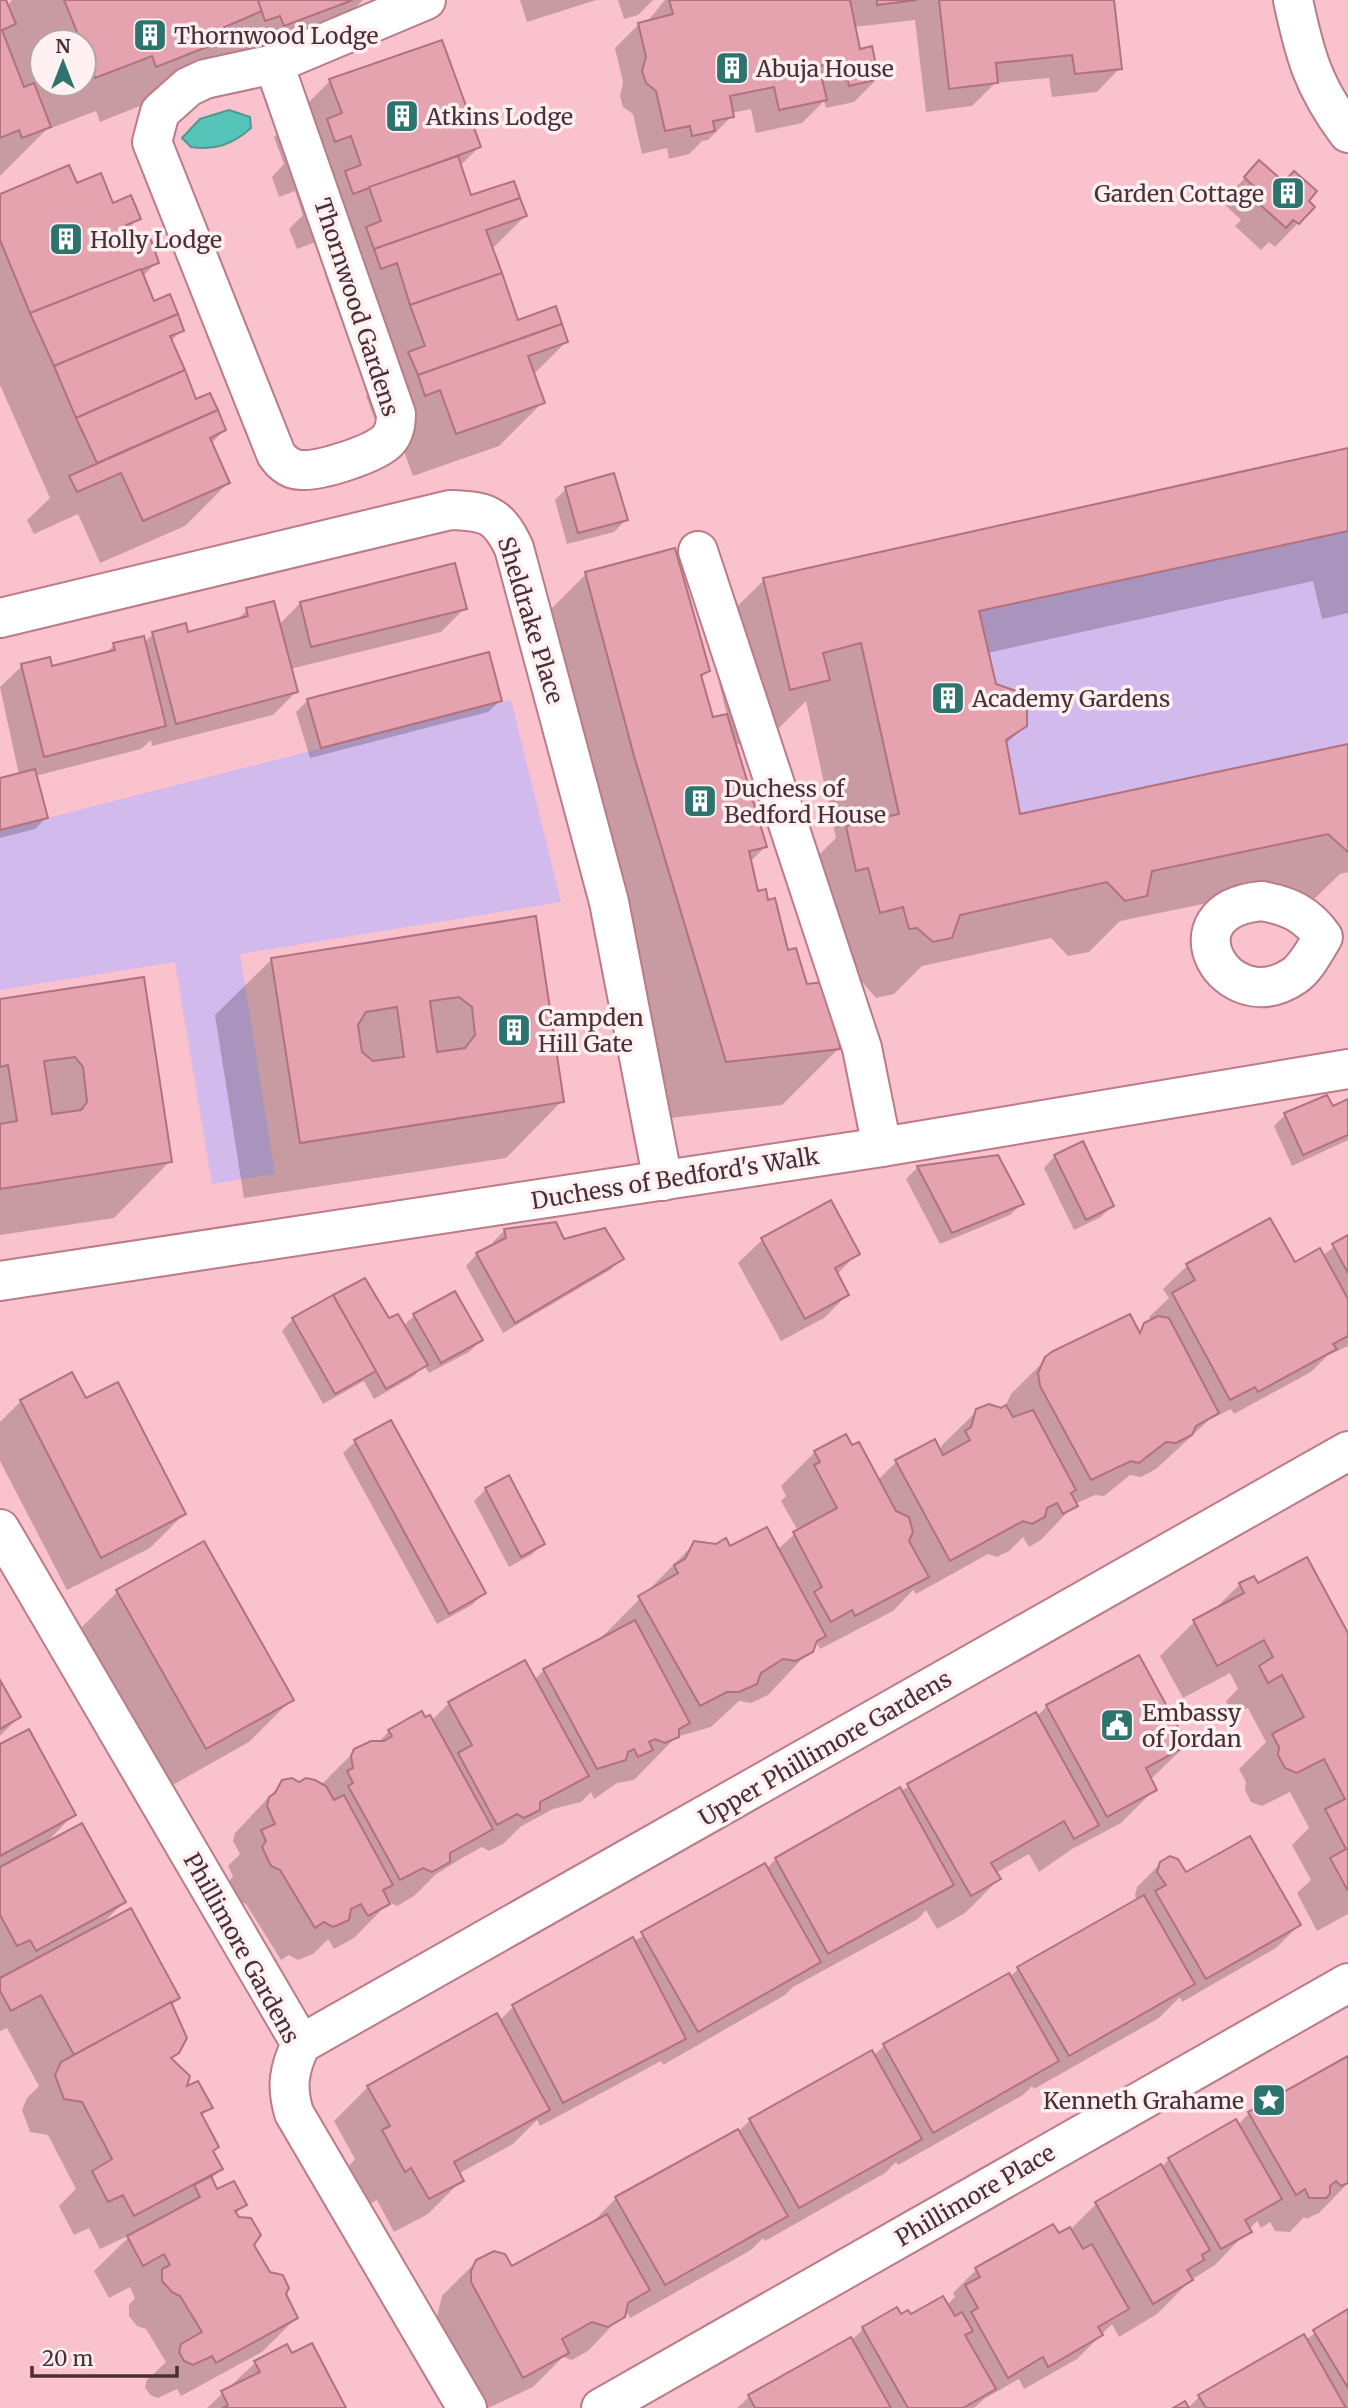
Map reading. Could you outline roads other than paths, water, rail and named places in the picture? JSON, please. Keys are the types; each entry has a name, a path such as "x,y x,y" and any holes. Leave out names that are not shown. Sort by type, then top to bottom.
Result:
{"street":[{"name":"Thornwood Gardens","path":"274,64 396,414 396,427 386,443 330,465 302,470 284,464 276,454 152,142 160,112 188,88 205,79 274,64 426,0"},
{"path":"1293,0 1305,55 1320,93 1348,133"},
{"name":"Sheldrake Place","path":"0,618 450,510 474,511 495,518 514,548 603,876 663,1181"},
{"path":"698,551 862,1048 882,1147"},
{"name":"Duchess of Bedford's Walk","path":"0,1281 882,1147 1348,1069"},
{"name":"Upper Phillimore Gardens","path":"301,2044 1348,1452"},
{"name":"Phillimore Gardens","path":"0,1529 301,2044 289,2069 288,2095 293,2113 467,2408"},
{"name":"Phillimore Place","path":"601,2408 1348,1983"}],"water":[{"path":"229,110 250,117 251,128 237,138 216,147 191,147 182,138 200,119"}],"place":[{"name":"Thornwood Lodge","path":"150,35"},
{"name":"Abuja House","path":"732,68"},
{"name":"Atkins Lodge","path":"402,116"},
{"name":"Garden Cottage","path":"1288,193"},
{"name":"Holly Lodge","path":"66,239"},
{"name":"Academy Gardens","path":"948,698"},
{"name":"Duchess of Bedford House","path":"700,801"},
{"name":"Campden Hill Gate","path":"514,1030"},
{"name":"Embassy of Jordan","path":"1117,1725"},
{"name":"Kenneth Grahame","path":"1269,2100"}]}
